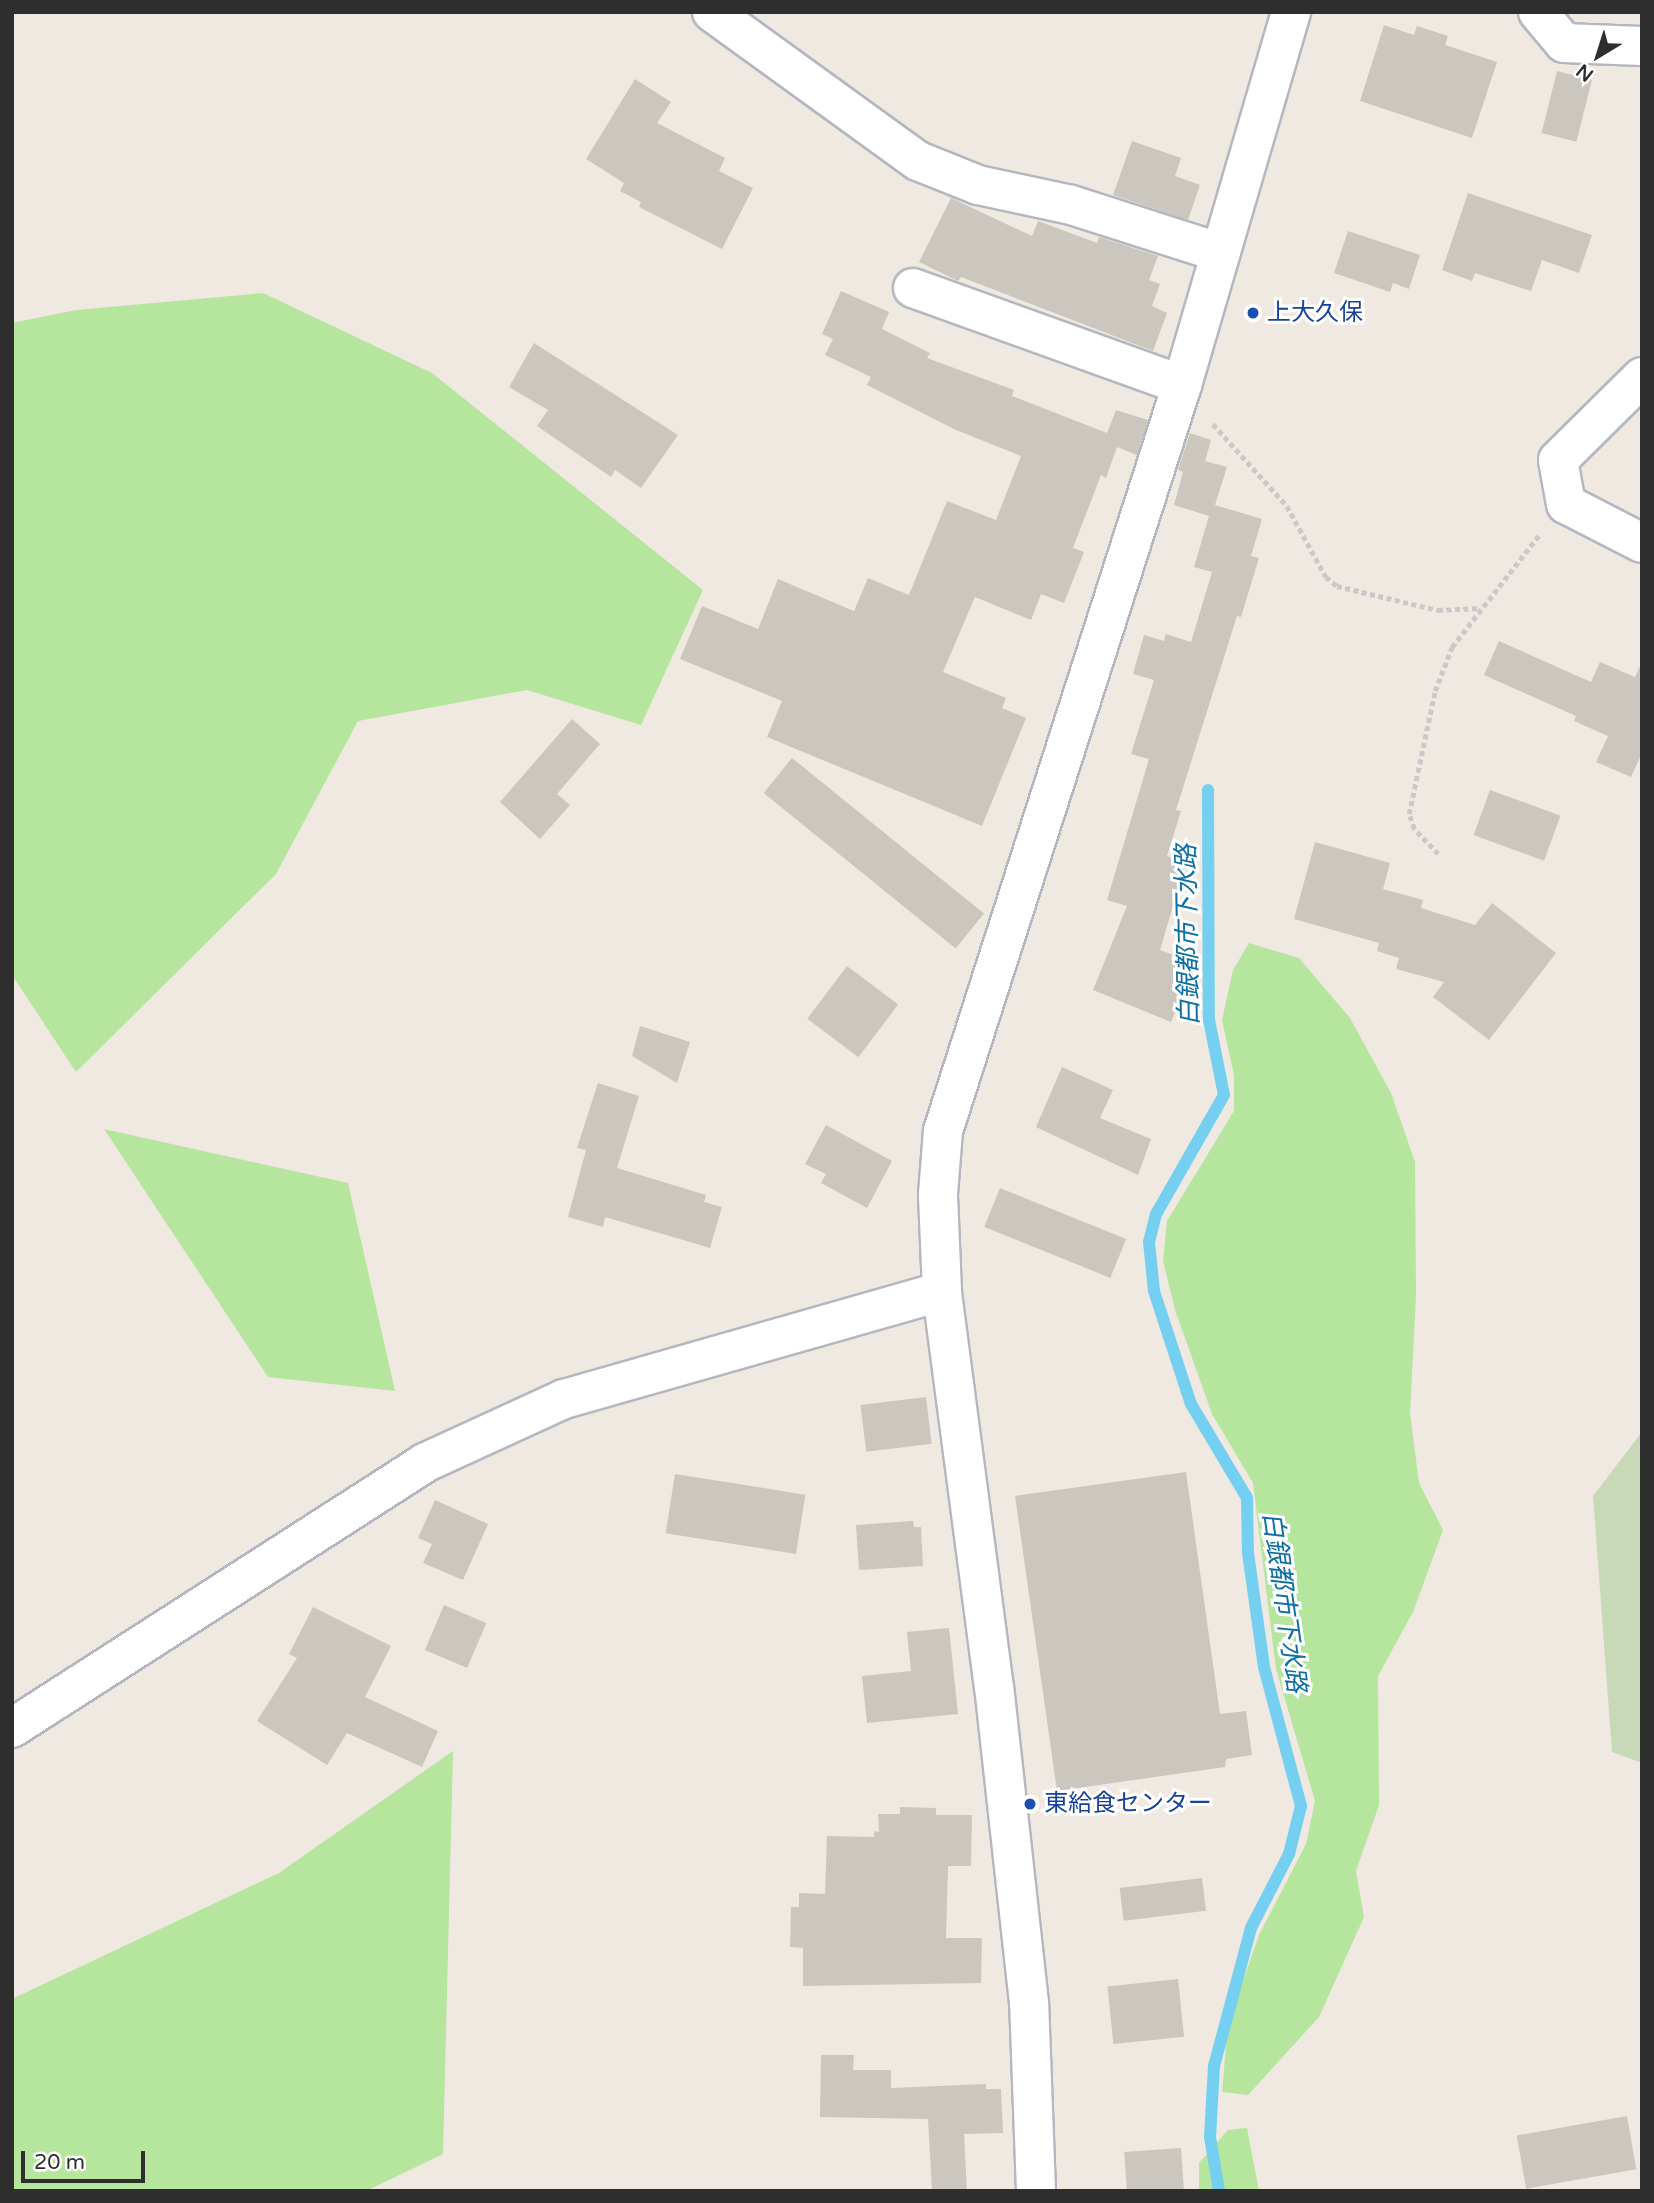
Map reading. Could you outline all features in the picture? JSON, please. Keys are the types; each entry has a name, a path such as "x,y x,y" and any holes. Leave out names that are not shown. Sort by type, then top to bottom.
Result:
{"street":[{"path":"712,12 918,161 989,188 1071,205 1221,253"},
{"path":"1036,2191 1029,2003 995,1689 942,1291 938,1194 943,1131 1179,392 1291,12"},
{"path":"1538,12 1564,43 1642,46"},
{"path":"913,288 1179,392"},
{"path":"1642,377 1558,460 1566,504 1642,543"},
{"path":"12,1728 424,1463 564,1399 942,1291"}],"path":[{"path":"1179,392 1274,489 1326,577 1337,586 1438,610 1481,608"},
{"path":"1438,853 1414,829 1409,814 1435,691 1452,647 1566,504"}],"green space":[{"path":"263,293 432,373 703,590 641,725 527,690 358,721 276,874 76,1072 12,975 12,323 76,310"},
{"path":"1249,943 1299,958 1350,1018 1391,1093 1415,1162 1416,1295 1410,1413 1419,1483 1443,1530 1413,1612 1378,1676 1379,1805 1356,1871 1364,1917 1319,2017 1248,2095 1222,2092 1228,2024 1259,1935 1306,1844 1315,1801 1276,1669 1253,1483 1212,1414 1175,1310 1163,1261 1167,1221 1234,1111 1234,1075 1222,1020 1233,970"},
{"path":"104,1129 348,1183 395,1391 268,1377"},
{"path":"1642,1432 1642,1763 1612,1752 1593,1496"},
{"path":"453,1751 443,2154 366,2191 12,2191 12,1999 279,1873"},
{"path":"1247,2128 1259,2191 1199,2191 1199,2163 1228,2130"}],"building":[{"path":"1384,25 1414,35 1417,26 1448,36 1445,45 1497,62 1472,138 1360,101"},
{"path":"1557,71 1592,80 1576,142 1542,133"},
{"path":"635,79 671,102 657,123 725,158 719,171 753,188 722,249 639,207 641,202 620,191 624,183 586,159"},
{"path":"1132,141 1181,158 1175,176 1200,185 1188,220 1113,195"},
{"path":"1468,193 1592,235 1579,273 1542,260 1531,291 1475,273 1472,281 1442,270"},
{"path":"951,198 1032,236 1038,221 1097,243 1099,237 1158,256 1149,280 1160,284 1152,306 1167,313 1153,351 961,277 958,281 919,262"},
{"path":"1348,231 1420,255 1409,289 1393,283 1390,292 1334,273"},
{"path":"841,291 889,312 882,329 930,353 927,358 1014,390 1012,396 1107,433 1116,410 1148,420 1137,455 1117,447 1106,478 1101,475 1073,548 1084,552 1064,603 1041,594 1031,620 975,597 943,672 1006,698 1002,708 1026,718 982,826 767,737 782,701 680,659 702,606 758,629 778,579 854,611 868,578 909,595 947,501 996,520 1021,456 956,430 867,385 871,377 825,355 833,339 822,334"},
{"path":"534,343 678,435 641,488 615,470 611,477 537,426 548,410 509,387"},
{"path":"1190,433 1211,440 1205,461 1227,467 1215,505 1262,519 1251,556 1259,558 1241,617 1237,616 1176,810 1181,811 1167,856 1186,862 1160,950 1195,963 1171,1022 1093,990 1127,906 1107,900 1149,759 1131,754 1154,680 1133,674 1144,635 1164,641 1166,634 1191,642 1212,572 1194,567 1209,516 1174,505 1183,472 1178,470"},
{"path":"1499,641 1591,682 1600,662 1635,677 1642,662 1642,753 1631,777 1596,762 1608,736 1574,721 1576,716 1484,675"},
{"path":"572,719 600,744 557,794 570,805 540,839 500,802"},
{"path":"792,758 984,913 956,948 764,793"},
{"path":"1490,790 1560,816 1544,861 1474,835"},
{"path":"1315,842 1390,863 1383,889 1423,900 1421,908 1475,925 1492,903 1556,953 1489,1040 1433,997 1444,982 1396,969 1399,958 1377,951 1379,943 1294,919"},
{"path":"847,966 898,1005 858,1057 807,1019"},
{"path":"640,1026 690,1042 677,1083 632,1056"},
{"path":"1062,1067 1113,1090 1100,1118 1151,1139 1138,1175 1036,1127"},
{"path":"598,1083 639,1096 617,1168 706,1195 704,1202 722,1207 710,1248 605,1217 603,1227 568,1217 586,1150 577,1148"},
{"path":"826,1125 892,1161 867,1208 821,1183 826,1174 805,1164"},
{"path":"1000,1188 1126,1239 1110,1278 984,1227"},
{"path":"926,1397 932,1444 866,1452 860,1405"},
{"path":"1186,1472 1220,1714 1246,1711 1252,1755 1226,1759 1225,1767 1057,1791 1015,1496"},
{"path":"675,1474 805,1495 796,1554 666,1533"},
{"path":"435,1500 488,1524 463,1580 423,1563 432,1544 418,1538"},
{"path":"913,1521 914,1527 921,1527 923,1566 859,1570 856,1525"},
{"path":"444,1605 486,1623 467,1668 425,1650"},
{"path":"313,1607 391,1646 365,1697 438,1731 422,1767 347,1733 327,1765 257,1721 297,1658 289,1654"},
{"path":"949,1628 958,1714 867,1723 862,1676 911,1671 907,1632"},
{"path":"900,1807 936,1808 936,1815 972,1815 971,1866 948,1866 946,1938 982,1938 981,1983 803,1986 803,1948 790,1947 791,1907 799,1907 799,1893 825,1894 827,1836 874,1837 874,1831 879,1832 878,1814 900,1814"},
{"path":"1202,1878 1206,1911 1124,1921 1120,1888"},
{"path":"1178,1979 1184,2037 1113,2044 1107,1986"},
{"path":"821,2055 854,2055 853,2070 891,2070 891,2088 986,2084 986,2089 1001,2089 1003,2133 964,2134 967,2191 932,2191 928,2119 820,2117"},
{"path":"1627,2116 1636,2169 1526,2189 1517,2135"},
{"path":"1181,2148 1184,2191 1127,2191 1124,2152"}],"waterway":[{"name":"白銀都市下水路","path":"1208,790 1209,1020 1224,1095 1156,1214 1149,1242 1154,1291 1191,1404 1247,1498 1248,1553 1264,1667 1301,1806 1289,1854 1251,1928 1214,2066 1210,2137 1219,2191"}],"place":[{"name":"上大久保","path":"1253,313"},
{"name":"東給食センター","path":"1030,1804"}]}
